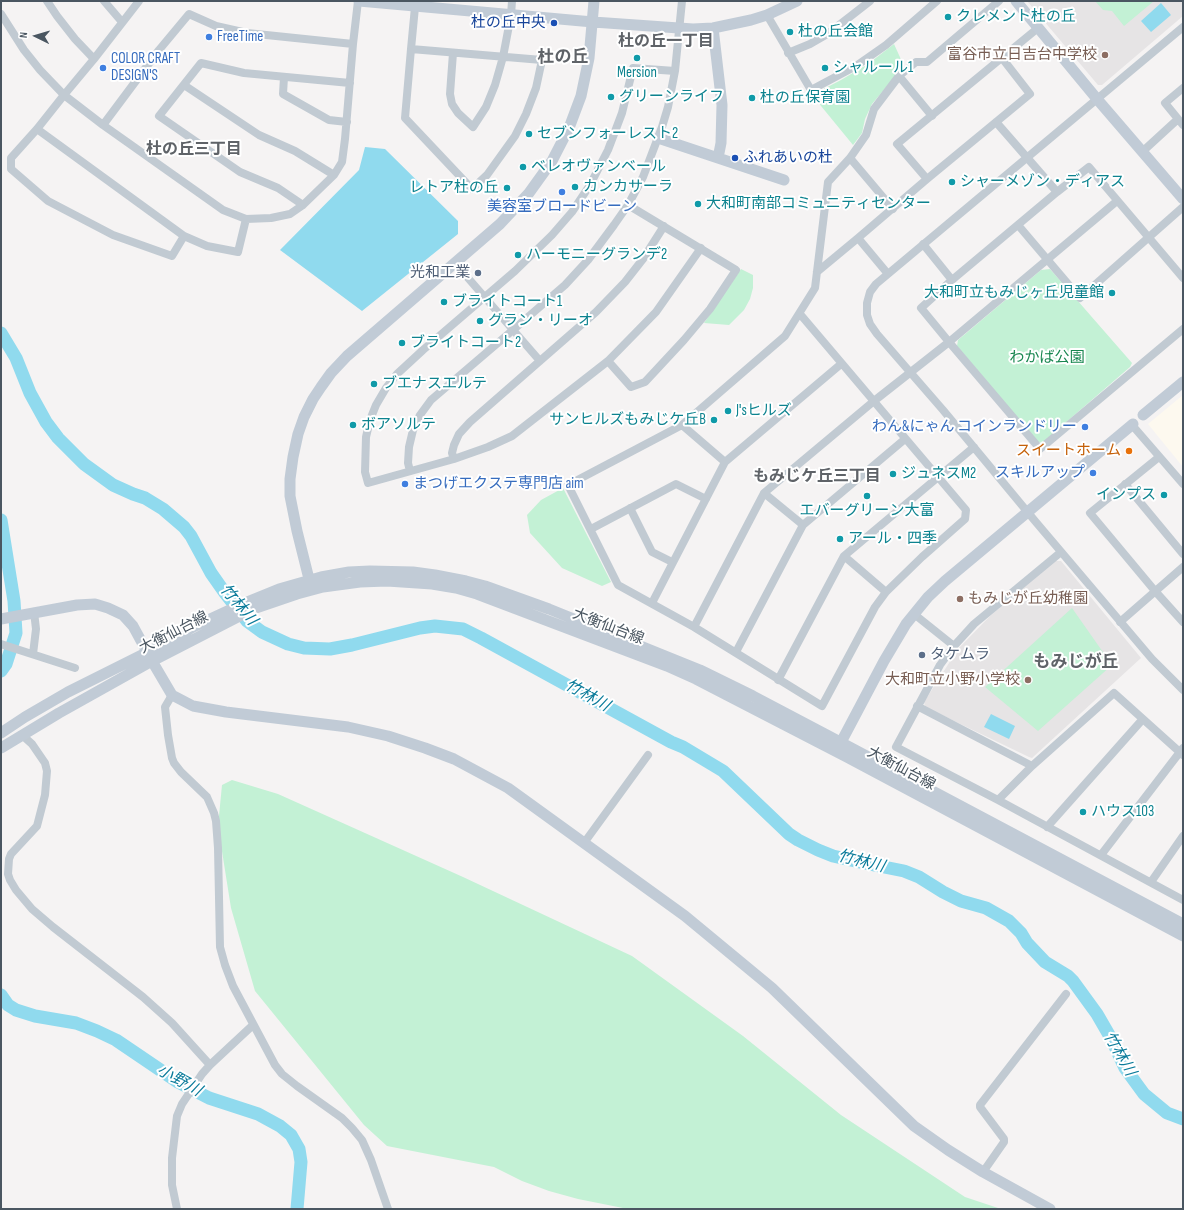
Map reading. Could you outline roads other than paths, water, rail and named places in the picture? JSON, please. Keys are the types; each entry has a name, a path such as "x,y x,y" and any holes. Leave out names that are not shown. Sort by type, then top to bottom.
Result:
{"street":[{"path":"47,1 75,39 94,59"},
{"path":"104,1 122,22"},
{"path":"139,1 37,129 11,158 11,169 48,201 113,235 172,256 184,236"},
{"path":"1,14 24,50 40,70 64,95 103,125 223,210 246,219 271,218 290,214 303,205 334,175 342,162 358,1 593,22 693,29 714,28 767,16 798,1"},
{"path":"453,53 450,94 452,104 458,113 473,127 486,107 504,57 512,1"},
{"path":"310,584 290,496 290,479 293,457 298,434 304,417 321,387 331,373 347,356 500,224 529,193 552,160 568,128 581,96 589,58 594,1"},
{"path":"410,471 408,463 409,446 413,430 420,415 436,396 565,284 588,260 628,205 643,176 668,107 675,72 682,1"},
{"path":"788,53 810,44 829,33 870,1"},
{"path":"767,16 811,90 856,66 886,45 937,1"},
{"path":"800,314 937,478 966,510 965,519 922,557 886,592 876,607 822,706 778,680 736,652 652,602 618,584 568,485 682,425 785,336 815,288 828,182 850,158 866,135 874,109 899,76 916,62 926,62 999,1"},
{"path":"1016,1 1097,99 1183,199"},
{"path":"411,49 542,60 536,88 526,114 515,136 487,175 472,189 405,118 411,49 415,7"},
{"path":"103,125 159,50 189,14 216,26 246,33 353,44"},
{"path":"1183,27 876,284 870,292 867,303 867,315 870,324 877,334 911,372 1120,622 1152,659 1183,690"},
{"path":"714,28 722,105 721,143 718,158"},
{"path":"927,179 897,144 1038,28"},
{"path":"817,272 1030,94 1002,58"},
{"path":"303,205 278,188 240,172 159,116 201,63 244,73 350,83"},
{"path":"675,72 633,68 622,113 608,150 590,185 572,212 552,235 515,271 397,374 386,388 376,405 370,420 366,437 365,472 368,483 454,459 488,447 512,436 608,361 656,312 701,248"},
{"path":"899,76 932,116"},
{"path":"284,77 283,94 329,120 347,122"},
{"path":"184,85 259,135 295,151 334,175"},
{"path":"1142,152 1181,122 1165,103 1183,88"},
{"path":"996,122 1057,192"},
{"path":"37,129 184,236 208,246 238,252 246,219"},
{"path":"658,138 784,180"},
{"path":"850,158 892,209"},
{"path":"1183,278 1089,167 952,280 921,308 1040,449 1183,329"},
{"path":"694,627 764,493 874,401 949,342 1117,201"},
{"path":"608,361 631,387 645,382 710,309 736,270 628,205"},
{"path":"1018,225 1080,298 1183,207"},
{"path":"454,459 452,453 454,444 459,434 470,422 596,312 625,282 643,259 664,226"},
{"path":"858,238 888,274"},
{"path":"923,244 952,280"},
{"path":"456,263 540,361"},
{"path":"652,602 725,462 841,364"},
{"path":"1143,415 1183,382"},
{"path":"838,747 884,660 906,624 928,597 944,581 1133,424 1183,484"},
{"path":"682,425 725,462"},
{"path":"736,652 803,525 905,439"},
{"path":"778,680 844,556 974,447"},
{"path":"1159,457 1090,513 1183,622"},
{"path":"591,529 676,484 706,499"},
{"path":"1125,484 1183,554"},
{"path":"764,493 803,525"},
{"path":"630,508 652,552 672,562"},
{"path":"1061,552 974,624 954,646 940,666 917,706 896,747 998,800 1183,900"},
{"path":"844,556 886,592"},
{"path":"1120,622 1183,567"},
{"name":"大衡仙台線","path":"1,748 150,657 250,606 310,584 323,587 360,582 387,581 432,584 456,588 477,594 673,668 838,747 1183,924"},
{"path":"1,619 77,605 95,604 108,608 123,615 133,626 172,695 193,706 226,712 348,727 388,736 425,748 454,760 508,788 685,916 772,988 914,1126 983,1172 1050,1209"},
{"path":"30,653 36,629 31,613"},
{"path":"914,614 954,646"},
{"path":"1,644 75,668"},
{"name":"大衡仙台線","path":"1,733 68,692 150,657"},
{"path":"998,800 1032,766 1114,694 1142,720 1182,752 1100,855"},
{"path":"172,695 165,707 170,749 174,763 181,772 207,797 214,813 217,832 220,946 222,958 230,979 272,1060 282,1074 342,1118 362,1140 371,1160 388,1209"},
{"path":"917,706 1032,766"},
{"path":"1047,827 1142,720"},
{"path":"22,734 32,744 45,763 47,771 45,795 37,826 11,854 9,859 8,874 10,880 16,890 32,909 143,997 172,1023 210,1065"},
{"name":"大衡仙台線","path":"838,747 1183,936"},
{"path":"584,843 648,755"},
{"path":"1151,882 1183,836"},
{"path":"983,1172 1004,1142 1004,1139 980,1105 1066,994"},
{"path":"177,1209 172,1186 172,1158 175,1122 179,1111 186,1098 210,1065 253,1024"}],"water":[{"path":"1161,3 1171,15 1151,32 1141,21"},
{"path":"365,147 385,149 458,221 458,234 362,311 280,250 359,170"},
{"path":"991,714 1015,726 1009,739 984,727"}],"waterway":[{"name":"竹林川","path":"1,333 16,358 30,393 46,422 58,438 84,464 113,485 145,498 163,509 184,527 191,536 211,573 225,593 247,621 262,632 288,644 304,648 330,649 420,628 435,626 463,629 481,638 671,742 683,747 723,771 789,834 798,840 833,856 904,871 919,877 961,901 986,908 1009,921 1045,962 1068,976 1073,981 1097,1014 1112,1040 1125,1068 1144,1094 1167,1113 1183,1119"},
{"name":"小野川","path":"1,520 14,601 16,633 6,664 1,671"},
{"name":"小野川","path":"1,995 8,1005 16,1010 35,1016 76,1023 97,1031 116,1040 178,1082 209,1098 258,1114 280,1126 291,1135 299,1149 301,1162 297,1209"}],"place":[{"name":"クレメント杜の丘","path":"948,17"},
{"name":"杜の丘中央","path":"554,23"},
{"name":"杜の丘会館","path":"790,32"},
{"name":"FreeTime","path":"209,37"},
{"name":"富谷市立日吉台中学校","path":"1105,55"},
{"name":"Mersion","path":"637,58"},
{"name":"COLOR CRAFT DESIGN'S","path":"103,68"},
{"name":"シャルール1","path":"825,68"},
{"name":"グリーンライフ","path":"611,97"},
{"name":"杜の丘保育園","path":"752,98"},
{"name":"セブンフォーレスト2","path":"529,134"},
{"name":"ふれあいの杜","path":"735,158"},
{"name":"ベレオヴァンベール","path":"523,167"},
{"name":"シャーメゾン・ディアス","path":"952,182"},
{"name":"カンカサーラ","path":"575,187"},
{"name":"レトア杜の丘","path":"507,188"},
{"name":"美容室ブロードビーン","path":"562,192"},
{"name":"大和町南部コミュニティセンター","path":"698,204"},
{"name":"ハーモニーグランデ2","path":"518,255"},
{"name":"光和工業","path":"478,273"},
{"name":"大和町立もみじヶ丘児童館","path":"1112,293"},
{"name":"ブライトコート1","path":"444,302"},
{"name":"グラン・リーオ","path":"480,321"},
{"name":"ブライトコート2","path":"402,343"},
{"name":"ブエナスエルテ","path":"374,384"},
{"name":"J'sヒルズ","path":"728,411"},
{"name":"サンヒルズもみじケ丘B","path":"714,420"},
{"name":"ボアソルテ","path":"353,425"},
{"name":"わん&にゃん コインランドリー","path":"1085,427"},
{"name":"スイートホーム","path":"1129,451"},
{"name":"スキルアップ","path":"1093,473"},
{"name":"ジュネスM2","path":"893,474"},
{"name":"まつげエクステ専門店 aim","path":"405,484"},
{"name":"インプス","path":"1164,495"},
{"name":"エバーグリーン大富","path":"867,496"},
{"name":"アール・四季","path":"840,539"},
{"name":"もみじが丘幼稚園","path":"960,599"},
{"name":"タケムラ","path":"922,655"},
{"name":"大和町立小野小学校","path":"1028,680"},
{"name":"ハウス103","path":"1083,812"}],"district":[{"name":"杜の丘一丁目","path":"666,42"},
{"name":"杜の丘","path":"563,58"},
{"name":"杜の丘三丁目","path":"194,150"},
{"name":"もみじケ丘三丁目","path":"817,477"},
{"name":"もみじが丘","path":"1076,663"}],"park label":[{"name":"わかば公園","path":"1047,358"}]}
